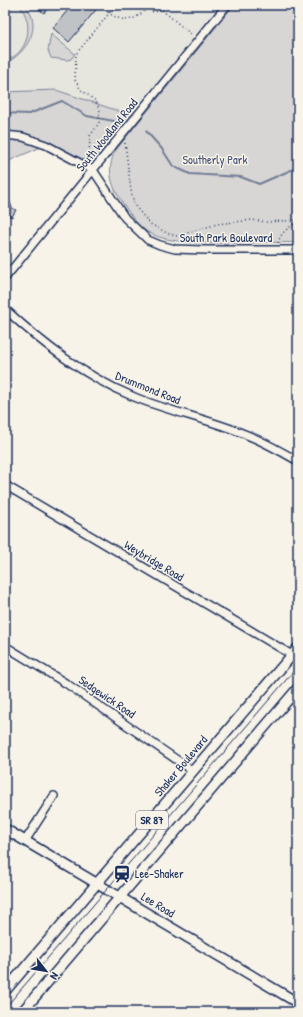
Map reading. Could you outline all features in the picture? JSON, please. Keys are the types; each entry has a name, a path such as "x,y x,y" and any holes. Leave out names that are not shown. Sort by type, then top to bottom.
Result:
{"main road":[{"name":"Shaker Boulevard","path":"5,991 298,648"},
{"name":"SR 87","path":"22,1012 298,688"},
{"name":"Lee Road","path":"5,829 298,1003"}],"street":[{"name":"South Woodland Road","path":"5,278 227,5"},
{"path":"5,135 23,137 46,145 93,170"},
{"name":"South Park Boulevard","path":"93,170 125,218 148,240 160,245 175,249 298,250"},
{"name":"Drummond Road","path":"5,309 42,342 84,371 124,392 167,409 246,434 298,461"},
{"name":"Weybridge Road","path":"5,485 292,655"},
{"name":"Sedgewick Road","path":"5,646 73,688 193,771"},
{"path":"25,841 54,796"}],"path":[{"path":"98,5 109,14 117,18 130,20 138,18 150,5"},
{"path":"89,156 90,136 99,123 100,111 96,101 81,90 75,80 76,54 116,5"},
{"path":"142,5 155,12 161,9 163,5"},
{"path":"156,5 192,35"},
{"path":"125,143 131,191 135,206 150,224 167,233 177,236 217,224 252,220 266,222 298,221"},
{"path":"277,249 280,236 298,221"}],"shaded area":[{"path":"5,5 220,5 96,157 5,130"}],"green space":[{"path":"19,5 25,5 30,13 33,22 33,30 26,46 20,53 13,59 5,64 5,61 20,52 27,37 27,21"},
{"name":"Southerly Park","path":"234,5 298,5 298,243 197,243 159,237 146,231 135,221 117,194 112,182 110,170 115,151"},
{"path":"51,34 75,54 71,59 51,58 48,50"},
{"path":"56,90 136,117 93,170 46,145 13,159 5,165 5,92"}],"building":[{"path":"34,5 50,5 44,13"},
{"path":"72,5 100,5 69,42 53,28"},
{"path":"6,190 12,208 16,210 12,217 5,214"}],"waterway":[{"path":"5,113 29,114 62,101 87,116 119,122"},
{"path":"146,131 162,149 173,166 190,174 241,177 259,184 298,167"}],"tram line":[{"path":"5,1008 298,666"}],"place":[{"name":"Lee–Shaker","path":"122,874"}]}
